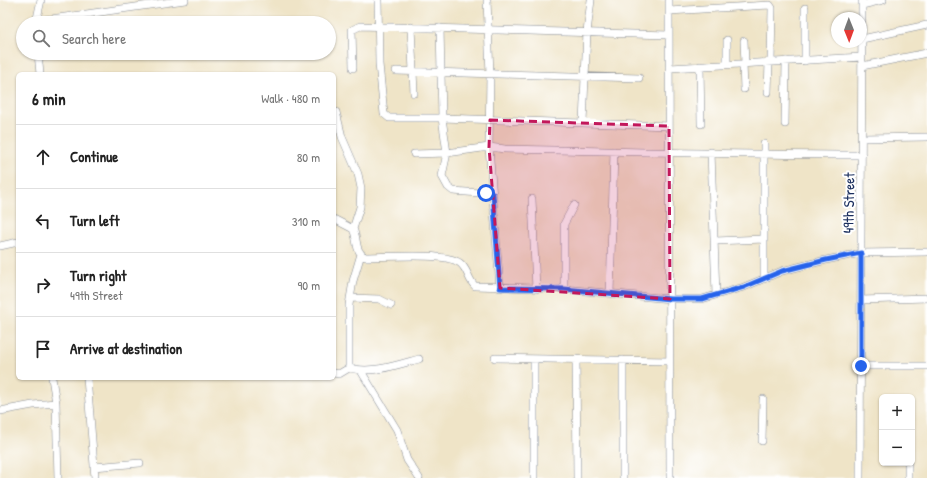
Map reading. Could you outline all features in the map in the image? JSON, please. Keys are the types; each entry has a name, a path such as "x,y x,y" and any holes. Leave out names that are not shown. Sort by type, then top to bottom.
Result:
{"street":[{"path":"37,16 41,0"},
{"path":"76,16 184,0"},
{"path":"378,0 379,64 386,117 669,126"},
{"path":"487,0 490,74 489,147 500,288"},
{"path":"583,123 587,32 591,0"},
{"path":"669,0 670,478"},
{"path":"862,2 883,0"},
{"path":"669,11 770,5 772,8 768,92"},
{"path":"805,8 805,61"},
{"path":"867,38 927,25"},
{"path":"354,68 352,30 357,26 669,35"},
{"path":"411,27 414,93"},
{"path":"440,28 442,118 447,153 442,176 448,187 453,191 493,194"},
{"path":"727,40 727,64"},
{"path":"744,41 744,89"},
{"name":"49th Street","path":"860,478 862,48"},
{"path":"862,66 927,52"},
{"path":"670,68 862,58"},
{"path":"39,60 40,72"},
{"path":"785,124 786,61"},
{"path":"700,66 701,124"},
{"path":"396,71 639,78"},
{"path":"336,112 342,136 358,174 361,188 360,207 353,229 361,254 353,281 350,298 348,331 349,368"},
{"path":"862,138 891,139 927,137"},
{"path":"764,144 764,279"},
{"path":"414,154 447,153 489,147 505,149 670,153 711,152 764,155 862,155"},
{"path":"610,294 614,151"},
{"path":"711,152 716,295"},
{"path":"532,199 536,289"},
{"path":"564,289 564,224 574,205"},
{"path":"336,220 353,229"},
{"path":"715,241 764,238"},
{"path":"0,246 16,242"},
{"path":"361,254 371,257 442,257 464,266 472,284 480,287 564,289 670,299 702,299 744,287 789,269 861,253 927,252"},
{"path":"350,298 379,299 391,305"},
{"path":"861,300 927,298"},
{"path":"496,358 669,361"},
{"path":"534,358 534,478"},
{"path":"336,373 339,374 349,368 361,371 419,359"},
{"path":"576,359 577,478"},
{"path":"623,360 623,478"},
{"path":"861,366 927,366"},
{"path":"361,371 396,430 407,460 419,478"},
{"path":"52,380 56,404 58,478"},
{"path":"87,380 95,478"},
{"path":"762,441 763,399"},
{"path":"0,411 33,404 56,404"},
{"path":"94,468 140,463"},
{"path":"908,466 908,478"}],"highlighted area":[{"path":"490,120 669,126 670,299 500,288 489,147"}],"route":[{"path":"486,193 493,194 500,288 564,289 670,299 702,299 744,287 782,271 861,253 861,366"}]}
